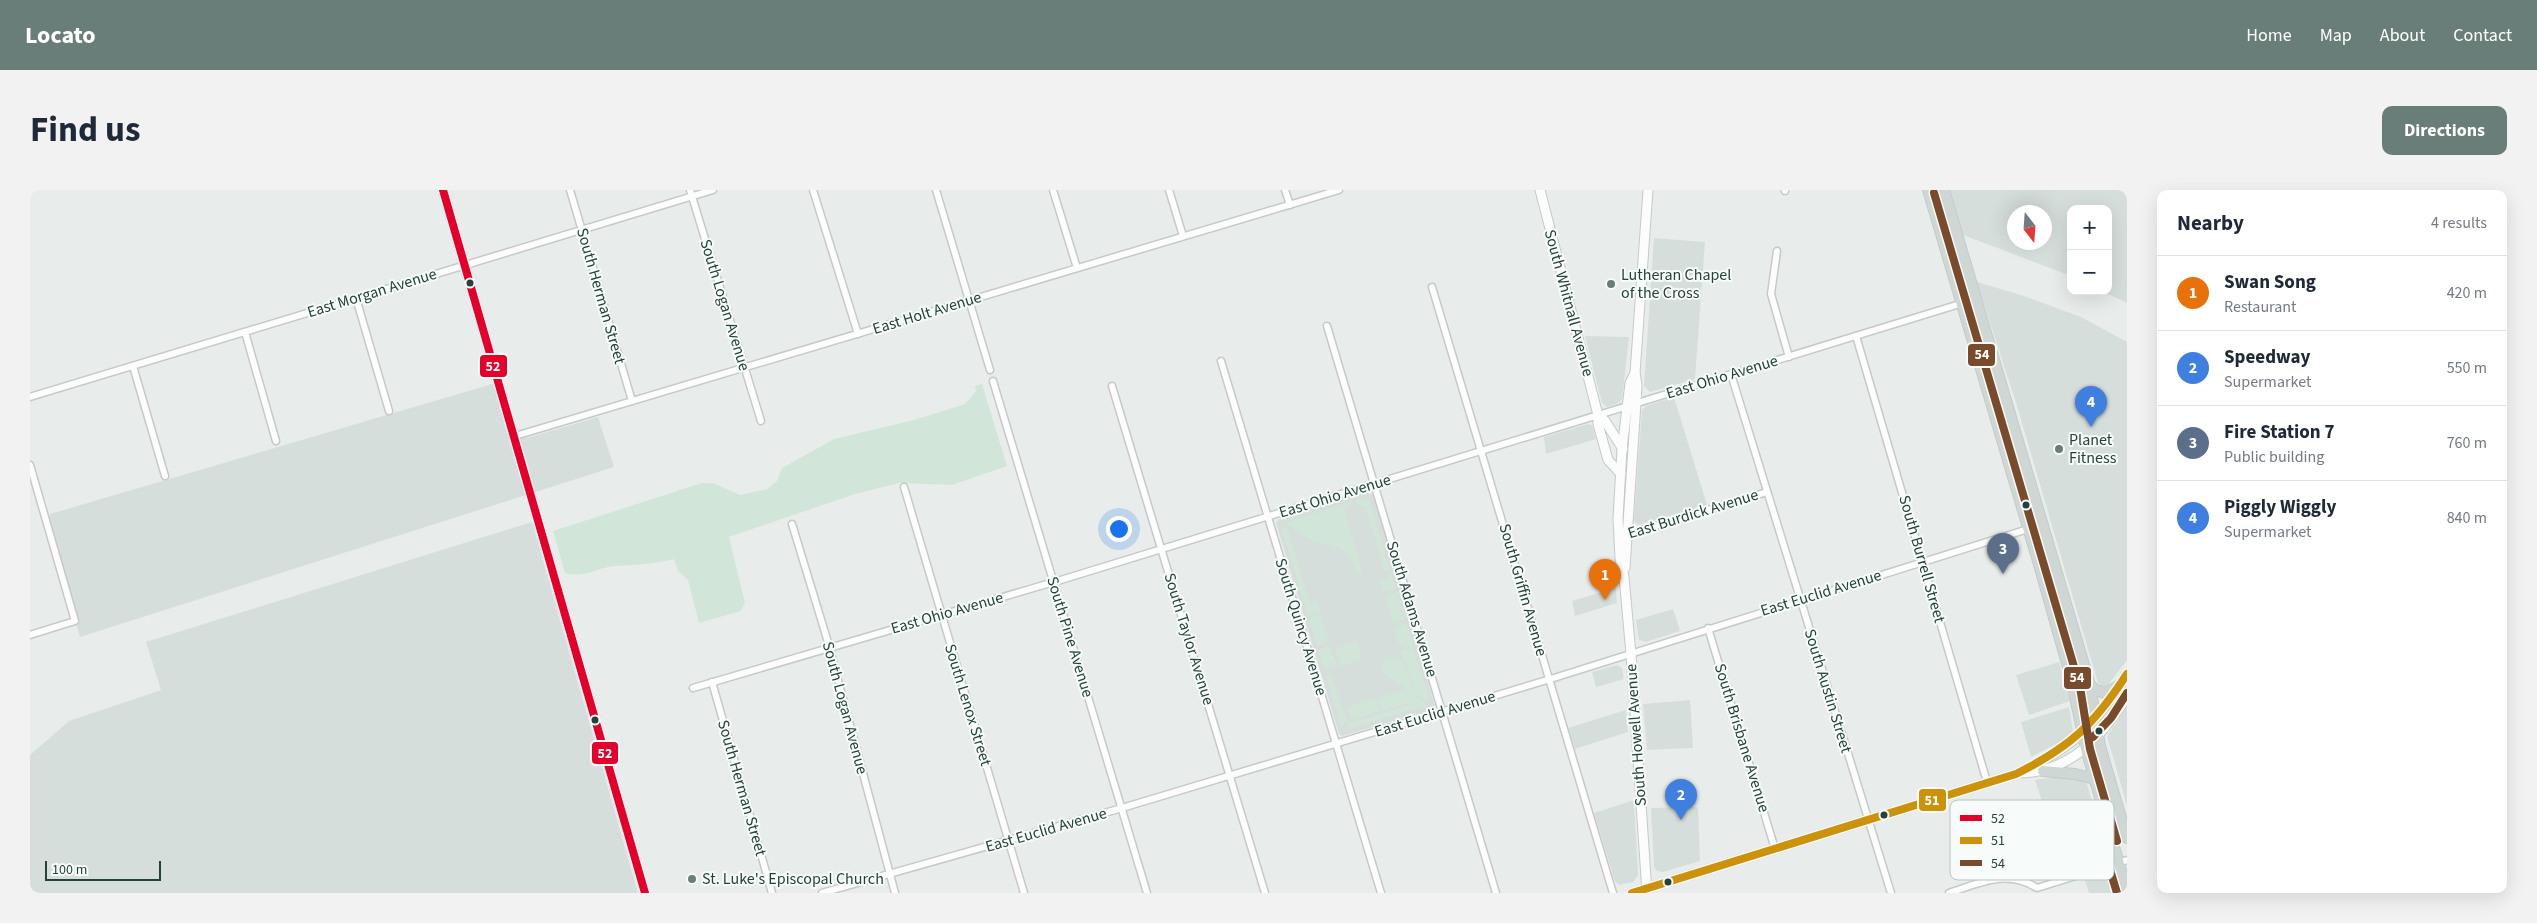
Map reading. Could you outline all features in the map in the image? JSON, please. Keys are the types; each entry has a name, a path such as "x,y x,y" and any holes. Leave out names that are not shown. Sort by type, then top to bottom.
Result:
{"main road":[{"path":"1928,190 2029,528 2071,678 2086,749 2100,800"},
{"path":"1944,190 2090,685 2099,737 2127,838"},
{"path":"1939,226 1953,218"},
{"path":"1987,386 2001,382"},
{"path":"2040,568 2055,563"},
{"path":"2090,685 2096,690 2105,693 2120,685"},
{"path":"2043,771 2075,774 2095,779"},
{"path":"2114,837 2123,861 2127,892"}],"street":[{"path":"443,190 645,893"},
{"name":"South Herman Street","path":"570,190 632,401"},
{"name":"East Morgan Avenue","path":"30,397 581,230 691,193 713,190"},
{"path":"813,190 858,334"},
{"path":"936,190 990,370"},
{"path":"1053,190 1077,268"},
{"path":"1169,190 1183,236"},
{"path":"1285,190 1290,205"},
{"name":"East Holt Avenue","path":"515,436 1338,190"},
{"name":"South Howell Avenue","path":"1623,535 1633,464 1630,383 1635,373 1648,192"},
{"name":"South Logan Avenue","path":"691,193 761,421"},
{"name":"South Whitnall Avenue","path":"1541,194 1608,460 1620,474"},
{"path":"1777,251 1771,294 1789,356"},
{"name":"South Griffin Avenue","path":"1432,287 1613,893"},
{"path":"356,298 389,411"},
{"name":"East Ohio Avenue","path":"693,688 1054,582 1976,299"},
{"name":"South Adams Avenue","path":"1327,326 1496,893"},
{"path":"244,332 276,441"},
{"name":"South Burrell Street","path":"1856,336 1987,782"},
{"name":"South Quincy Avenue","path":"1221,361 1381,893"},
{"path":"133,366 165,476"},
{"name":"South Austin Street","path":"1731,374 1891,893"},
{"name":"South Pine Avenue","path":"993,381 1147,893"},
{"name":"South Taylor Avenue","path":"1112,386 1265,893"},
{"name":"South Howell Avenue","path":"1632,405 1622,449 1620,474 1624,577 1647,891"},
{"name":"South Whitnall Avenue","path":"1598,415 1605,421 1633,464"},
{"path":"30,465 75,621 30,635"},
{"name":"South Lenox Street","path":"904,487 1024,893"},
{"name":"East Burdick Avenue","path":"1623,535 1767,492"},
{"name":"South Logan Avenue","path":"792,524 829,648 895,893"},
{"name":"East Euclid Avenue","path":"822,893 1122,808 1549,680 2044,524"},
{"name":"South Brisbane Avenue","path":"1704,630 1775,848"},
{"path":"2016,774 2061,751 2083,733 2096,720 2127,674"},
{"name":"South Herman Street","path":"712,682 772,893"},
{"path":"1632,893 1647,891 1775,848 1987,782 2016,774 2043,771 2086,749 2099,737 2127,697"},
{"path":"1948,893 1993,880"},
{"path":"2018,880 2038,891 2069,880"}],"shaded area":[{"path":"1950,190 2127,190 2127,303 2110,295 2112,295 2112,205 2067,205 2067,274 1963,235"},
{"path":"1654,238 1705,242 1695,379 1650,392 1644,386"},
{"path":"1977,282 2021,295 2081,317 2127,342 2127,660 2107,686 2102,686 2098,683 2017,406"},
{"path":"1585,336 1629,337 1622,399 1618,403 1607,407 1602,403"},
{"path":"499,382 513,428 527,438 598,417 614,467 80,637 49,530 50,514"},
{"path":"1674,397 1707,505 1638,525 1634,521 1642,410 1646,406"},
{"path":"1588,424 1592,425 1596,439 1546,454 1544,437"},
{"path":"1366,492 1373,495 1435,706 1431,710 1342,736 1339,734 1276,523 1280,518"},
{"path":"532,522 638,893 30,893 30,755 69,721 161,690 146,642"},
{"path":"1616,588 1617,603 1575,616 1572,601"},
{"path":"1673,609 1680,631 1646,642 1639,640 1636,620"},
{"path":"2059,662 2070,701 2029,715 2016,675"},
{"path":"1617,665 1622,668 1624,679 1596,687 1592,672"},
{"path":"1690,700 1693,748 1647,750 1643,704"},
{"path":"2069,707 2073,732 2064,740 2031,757 2021,722"},
{"path":"2127,707 2127,806 2107,736"},
{"path":"1626,710 1628,732 1575,749 1568,728"},
{"path":"2062,776 2084,780 2092,800 2042,800 2035,780"},
{"path":"1634,800 1638,875 1633,882 1619,885 1615,881 1594,813"},
{"path":"1698,807 1700,861 1663,872 1657,871 1654,867 1651,808"},
{"path":"2114,876 2119,893 2089,893 2085,880 2114,880"}],"green space":[{"path":"982,384 1007,466 952,485 899,483 855,494 729,537 745,603 741,611 699,623 688,580 678,571 674,559 637,565 608,567 586,574 565,573 553,531 702,483 713,483 740,495 767,489 777,481 782,468 834,439 914,420 965,404 976,391 975,386"},
{"path":"1368,496 1390,570 1385,572 1366,508 1357,505 1356,500"},
{"path":"1349,502 1350,507 1344,509 1363,575 1358,574 1349,554 1336,546 1313,542 1285,523"},
{"path":"1281,527 1289,529 1288,532 1310,604 1317,602 1320,612 1308,615"},
{"path":"1391,574 1396,589 1383,591 1381,582 1387,580 1386,576"},
{"path":"1397,592 1405,619 1394,623 1385,597"},
{"path":"1320,615 1329,641 1317,646 1309,618"},
{"path":"1406,623 1413,646 1405,648 1399,644 1394,628"},
{"path":"1357,641 1362,659 1341,666 1335,648"},
{"path":"1329,646 1337,665 1324,669 1318,650"},
{"path":"1413,648 1429,699 1427,701 1415,694 1401,651"},
{"path":"1395,656 1404,665 1414,691 1418,698 1425,703 1425,706 1347,729 1349,721 1351,723 1409,705 1404,687 1388,677 1383,671 1383,660"},
{"path":"1330,673 1347,720 1343,726 1341,726 1326,675"},
{"path":"1404,690 1408,703 1382,711 1378,698"},
{"path":"1376,698 1380,711 1351,720 1347,707"}],"transit line":[{"name":"52","path":"443,190 645,893"},
{"name":"54","path":"1934,193 2080,687 2090,749 2105,800"},
{"name":"51","path":"1632,893 2016,774 2051,754 2079,733 2092,721 2127,674"},
{"name":"54","path":"2093,737 2111,718 2127,693"},
{"name":"54","path":"2114,831 2117,841"},
{"name":"54","path":"2113,880 2117,893"}],"place":[{"name":"Lutheran Chapel of the Cross","path":"1611,284"},
{"name":"Piggly Wiggly","path":"2091,427"},
{"name":"Planet Fitness","path":"2059,449"},
{"name":"Fire Station 7","path":"2003,574"},
{"name":"Swan Song","path":"1605,600"},
{"name":"Speedway","path":"1681,820"},
{"name":"St. Luke's Episcopal Church","path":"692,879"}]}
